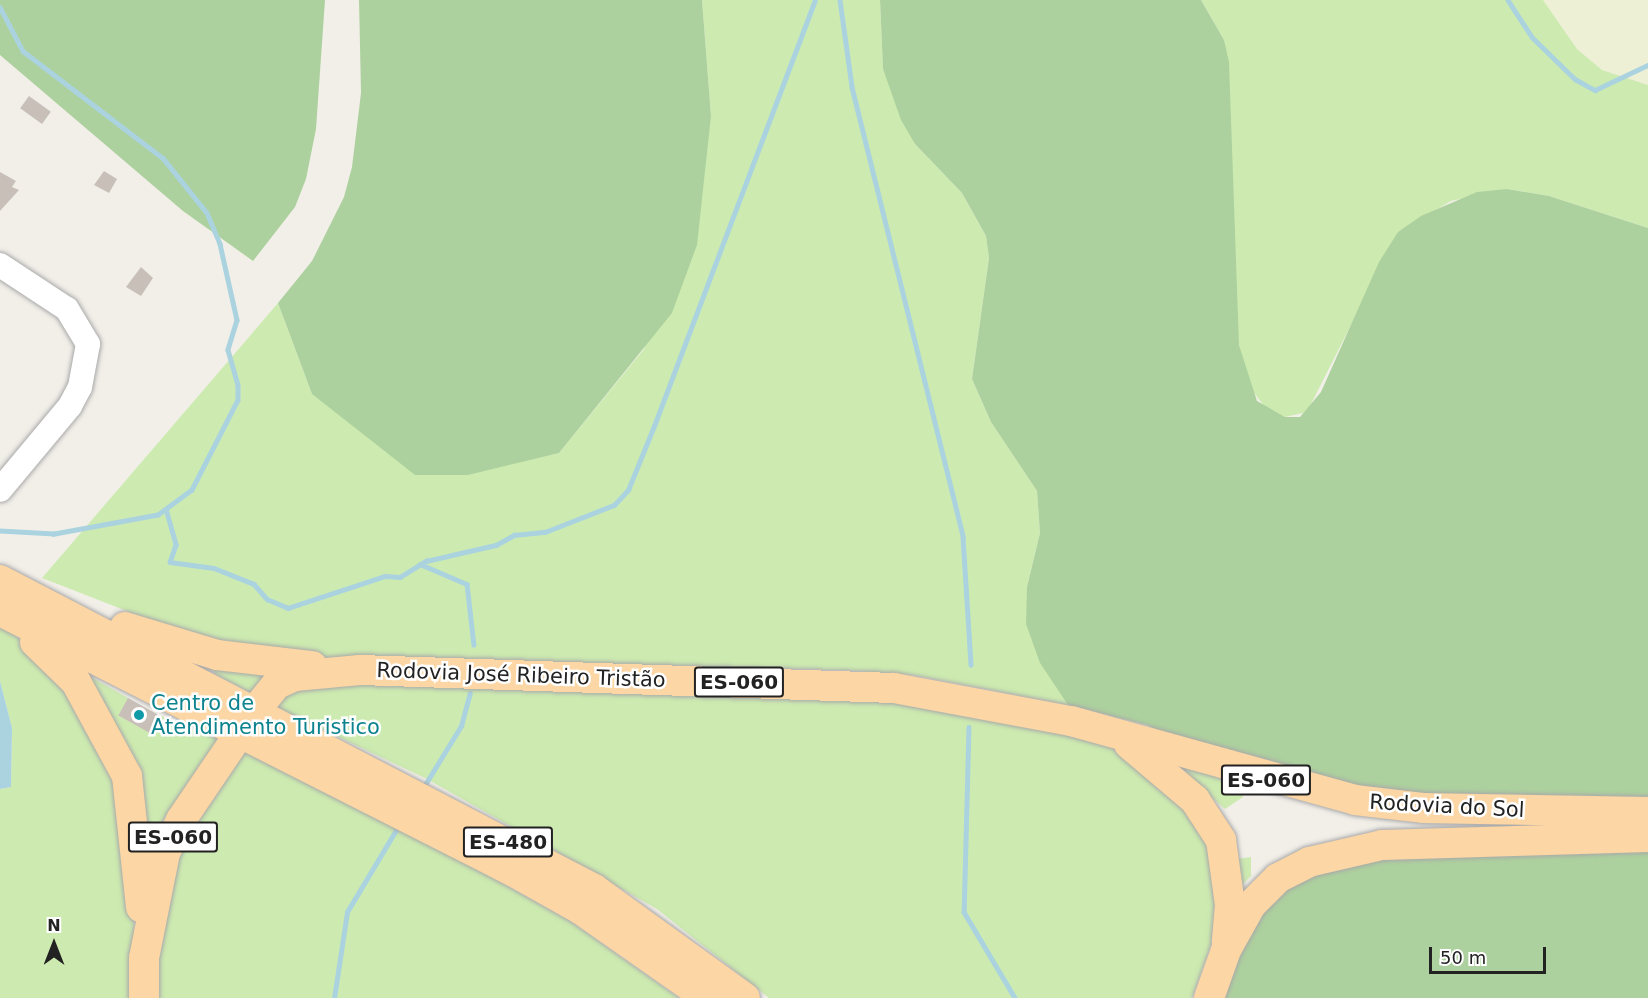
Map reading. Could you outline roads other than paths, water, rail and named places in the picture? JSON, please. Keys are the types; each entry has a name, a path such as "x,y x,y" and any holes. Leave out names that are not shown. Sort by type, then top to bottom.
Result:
{"main road":[{"path":"12,585 217,655 360,670"},
{"name":"ES-480","path":"12,585 248,722 580,909 707,998"},
{"path":"0,611 76,682 127,776 134,808 145,983"},
{"name":"ES-480","path":"0,611 248,722 594,889 745,998"},
{"name":"Rodovia José Ribeiro Tristão","path":"145,983 165,853 181,820 248,722 278,684 295,676 360,670 894,688 983,701 1112,733"},
{"path":"1112,733 1145,754 1209,816 1221,840 1227,873 1226,950 1209,998"},
{"name":"Rodovia do Sol","path":"1112,733 1355,801 1423,808 1648,812"},
{"name":"Rodovia do Sol","path":"1226,950 1251,905 1278,878 1319,858 1382,845 1648,837"}],"street":[{"path":"0,265 67,309 88,344 83,379 70,406 0,490"}],"water":[{"path":"0,681 12,728 11,787 0,789"}],"waterway":[{"path":"166,509 176,545 170,562 214,568 254,584 267,599 288,608 385,576 400,577 426,561 496,545 514,535 545,532 614,505 628,490 654,426 815,0"},
{"path":"840,0 852,87 963,537 971,665"},
{"path":"1508,0 1532,37 1575,79 1595,90 1648,65"},
{"path":"0,7 23,51 163,158 207,213 220,244 237,320 228,350 238,384 238,400 192,490 158,515 54,534 0,531"},
{"path":"420,564 467,584 474,645"},
{"path":"423,788 461,726 470,693"},
{"path":"969,727 964,912 1015,998"},
{"path":"334,998 347,912 399,825"}],"place":[{"name":"Centro de Atendimento Turistico","path":"139,715"}]}
